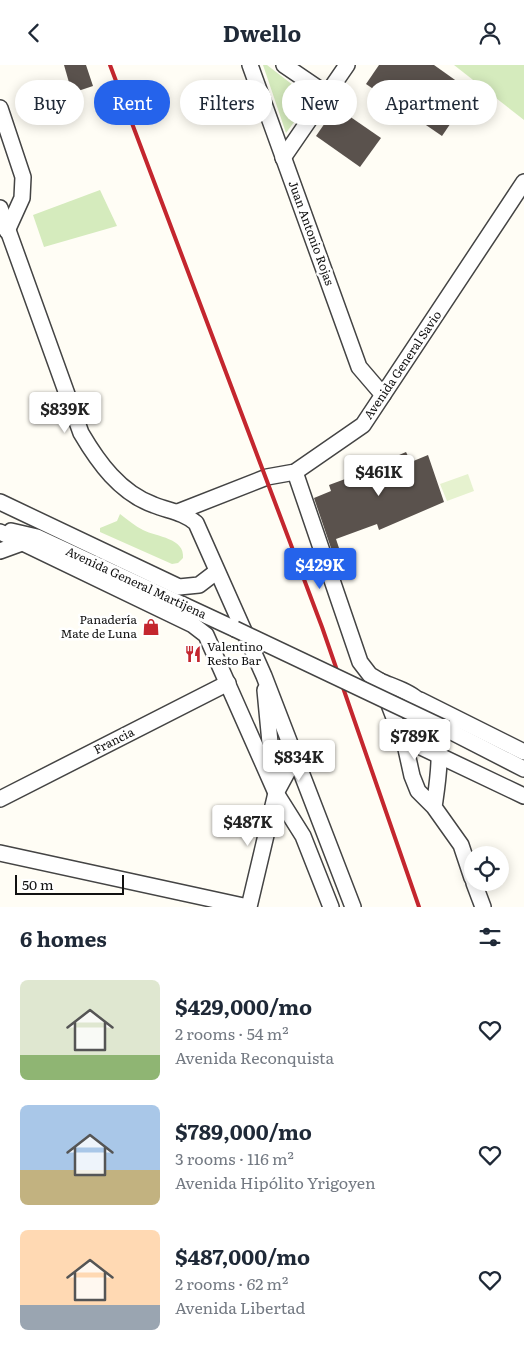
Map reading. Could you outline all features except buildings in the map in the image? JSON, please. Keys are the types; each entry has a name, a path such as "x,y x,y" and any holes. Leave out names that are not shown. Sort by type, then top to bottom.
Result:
{"street":[{"name":"Juan Antonio Rojas","path":"250,65 359,367 383,395"},
{"path":"284,65 306,80"},
{"path":"337,80 346,65"},
{"path":"0,108 23,177 22,198 7,231"},
{"path":"283,158 307,125"},
{"name":"Avenida General Savio","path":"178,512 267,477 295,471 363,425 524,182"},
{"path":"0,208 81,433 95,457 133,495 153,505 178,512 196,523 216,573 264,676 353,907"},
{"path":"295,471 360,663 370,675 380,681 524,752"},
{"path":"0,502 178,587 199,585 216,573"},
{"path":"0,508 37,537"},
{"path":"0,528 37,537"},
{"path":"0,532 193,625 206,635 276,793 304,836 331,907"},
{"name":"Avenida General Martijena","path":"37,537 446,729 524,769"},
{"path":"0,551 22,543"},
{"path":"264,676 276,793"},
{"path":"380,681 402,738 414,784 418,791 434,807 461,845 464,854"},
{"name":"Francia","path":"0,799 228,683"},
{"path":"418,699 432,719 440,747 434,807"},
{"path":"402,738 524,796"},
{"path":"0,853 248,907 276,793 296,756"},
{"path":"477,891 483,907"}],"green space":[{"path":"263,65 267,65 286,80 282,80 282,121 272,92 272,80 268,80"},
{"path":"454,65 524,65 524,120 497,99 497,80 473,80"},
{"path":"283,125 292,125 286,133"},
{"path":"100,190 117,226 44,247 33,215"},
{"path":"468,474 474,491 447,501 440,484"},
{"path":"120,514 143,530 175,542 180,546 183,558 178,563 172,564 100,532 100,528 117,521"}],"railway":[{"path":"110,65 322,627 419,907"}],"place":[{"name":"Panadería Mate de Luna","path":"151,627"},
{"name":"Valentino Resto Bar","path":"193,654"}]}
